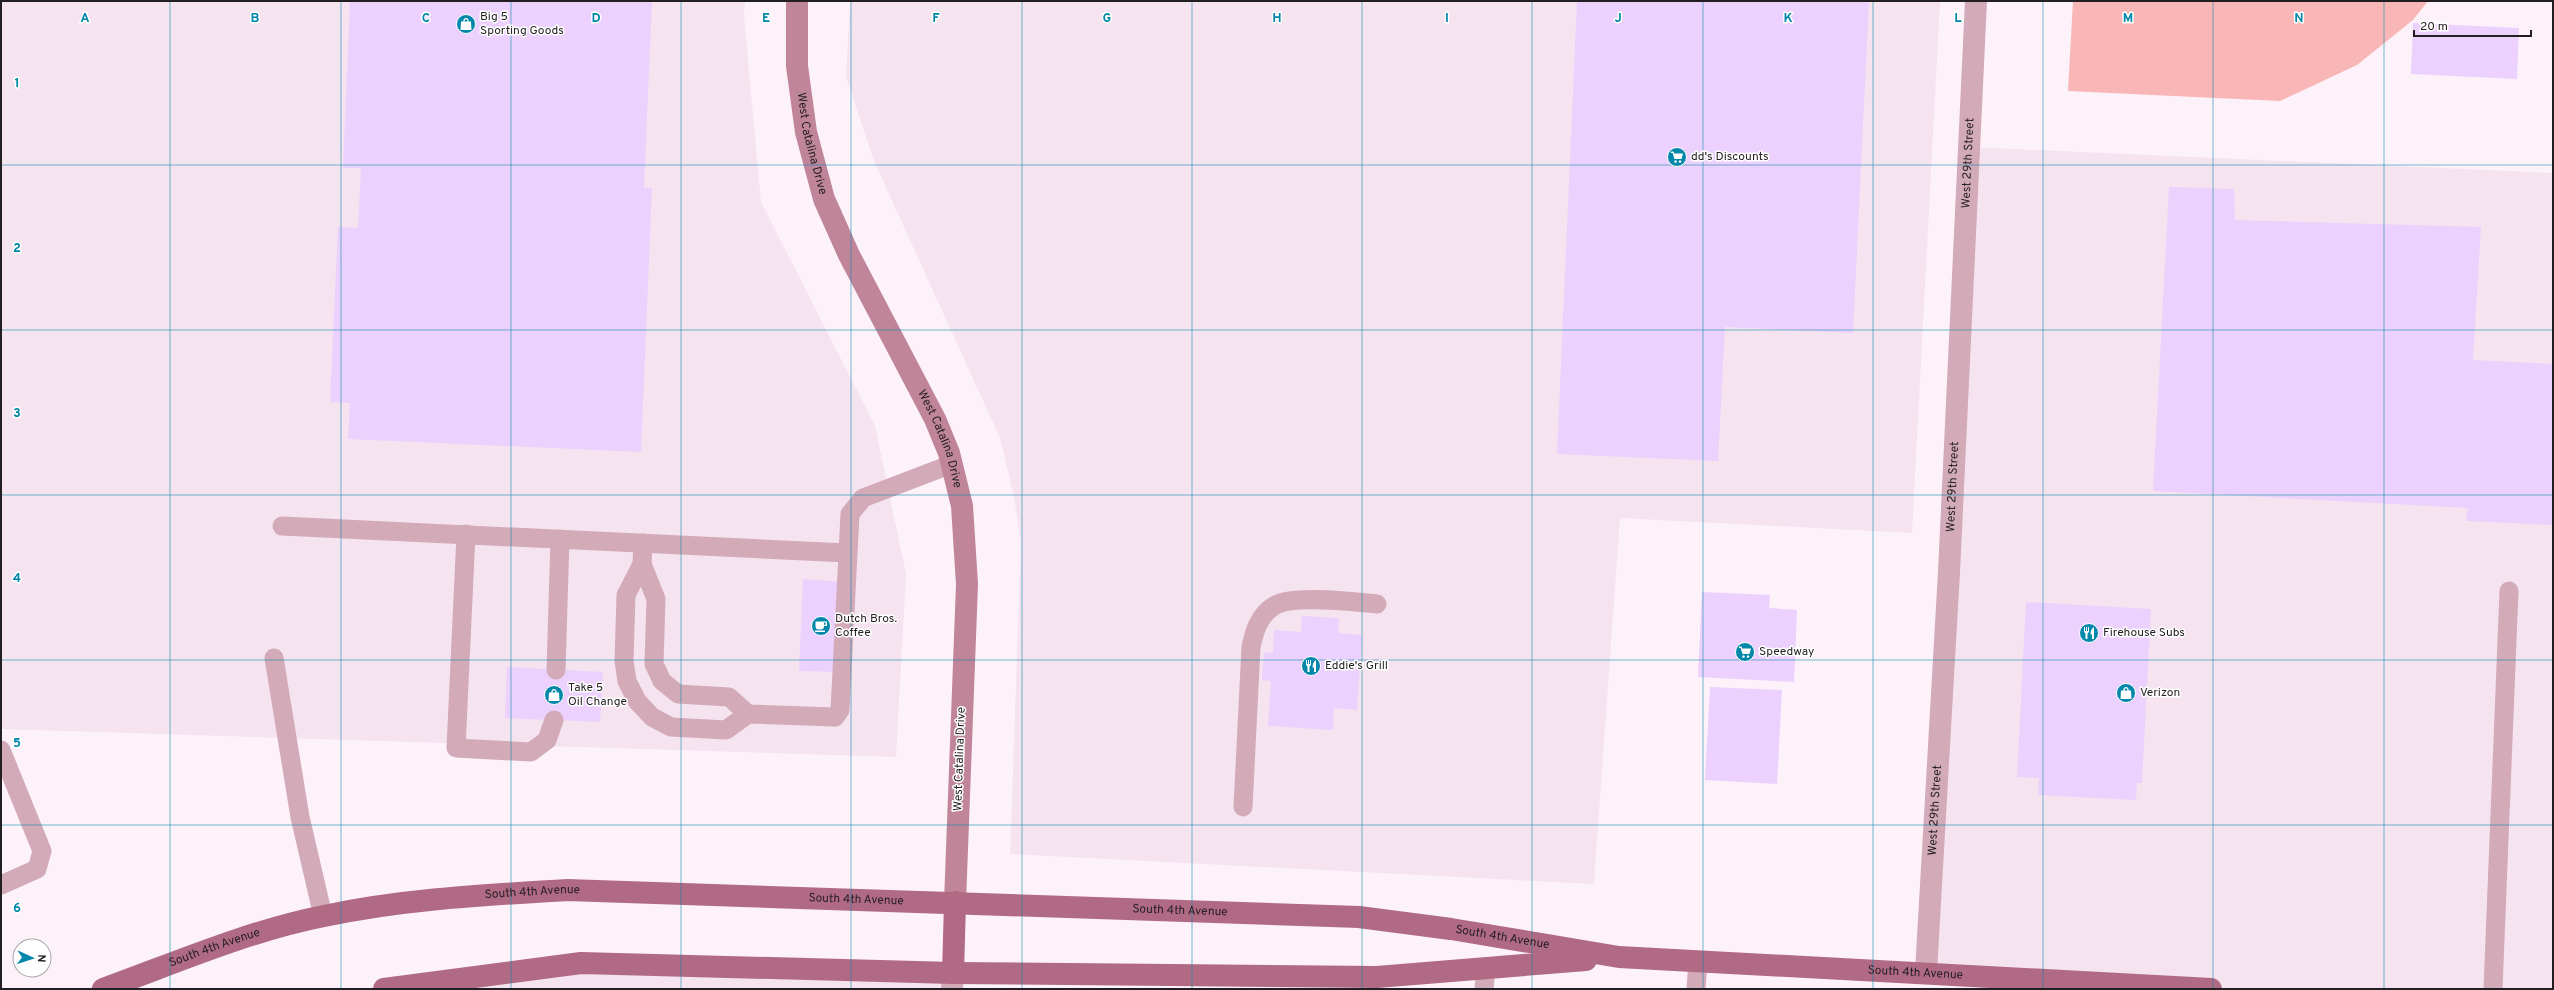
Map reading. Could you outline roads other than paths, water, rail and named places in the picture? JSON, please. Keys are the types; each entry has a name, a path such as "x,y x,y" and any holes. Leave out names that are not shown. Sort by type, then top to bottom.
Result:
{"main road":[{"name":"South 4th Avenue","path":"103,989 257,934 323,916 439,898 567,890 955,902 1359,917 1451,929 1619,957 1926,972 2082,985 2211,989"},
{"path":"953,981 955,902"},
{"name":"South 4th Avenue","path":"384,989 581,963 953,981 1269,983 1377,977 1485,978 1619,957"}],"street":[{"name":"West Catalina Drive","path":"797,1 797,66 805,125 824,199 848,256 935,419 952,464 962,506 967,584 955,902"},
{"name":"West 29th Street","path":"1926,972 1949,579 1976,1"}],"lane":[{"path":"642,564 626,595 624,661 627,681 637,701 652,718 671,727 726,730 748,714 835,717 840,710 850,514 863,498 952,464"},
{"path":"282,526 847,553"},
{"path":"466,534 456,748 531,752 547,740 554,720"},
{"path":"556,670 560,539"},
{"path":"643,543 642,564 656,599 654,664 662,681 678,694 729,697 748,714"},
{"path":"2493,989 2509,591"},
{"path":"1243,807 1251,647 1256,626 1274,606 1295,600 1377,604"},
{"path":"274,658 300,817 323,916"},
{"path":"1,750 42,851 37,869 1,885"},
{"path":"1696,989 1698,962"}],"place":[{"name":"Big 5 Sporting Goods","path":"466,24"},
{"name":"dd's Discounts","path":"1677,157"},
{"name":"Dutch Bros. Coffee","path":"821,626"},
{"name":"Firehouse Subs","path":"2089,633"},
{"name":"Speedway","path":"1745,652"},
{"name":"Eddie's Grill","path":"1311,666"},
{"name":"Verizon","path":"2126,693"},
{"name":"Take 5 Oil Change","path":"554,695"}]}
